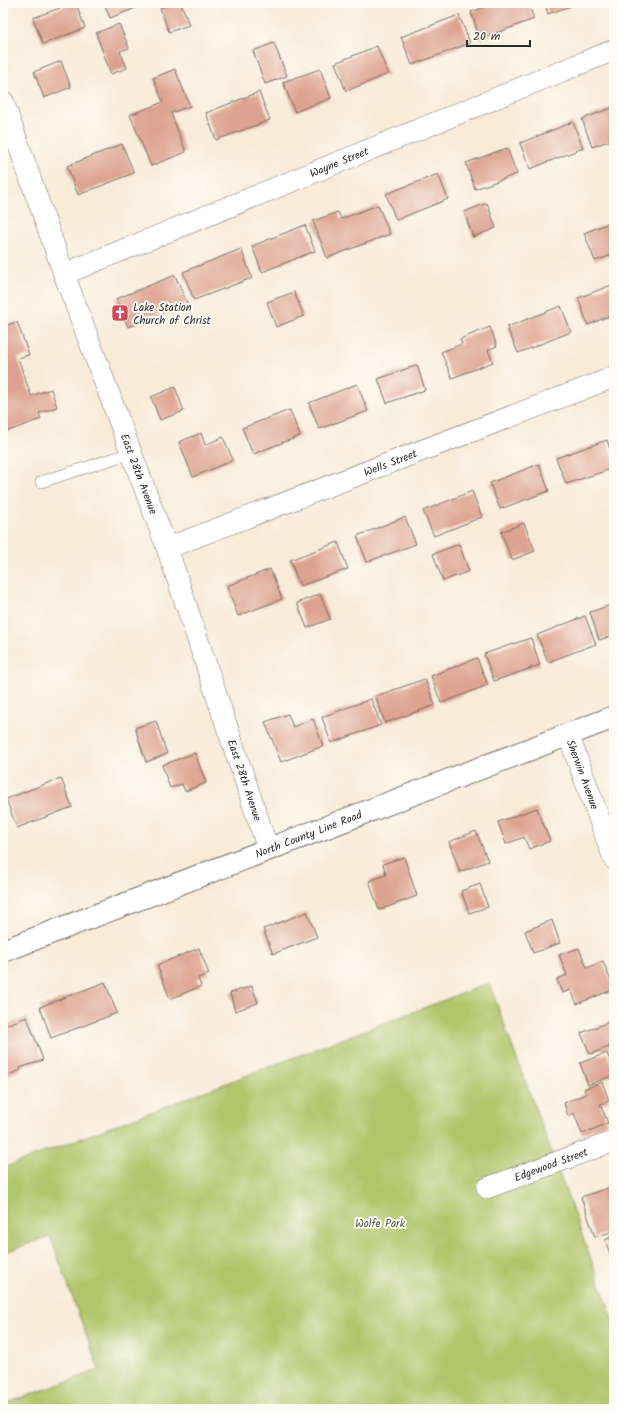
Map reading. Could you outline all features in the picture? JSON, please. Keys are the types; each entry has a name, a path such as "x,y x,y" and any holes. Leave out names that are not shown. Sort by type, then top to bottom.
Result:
{"main road":[{"name":"North County Line Road","path":"3,951 614,717"}],"street":[{"name":"Wayne Street","path":"64,274 614,50"},
{"name":"East 28th Avenue","path":"3,101 64,274 166,548 268,849"},
{"name":"Wells Street","path":"166,548 614,377"},
{"name":"Sherwin Avenue","path":"568,734 614,859"},
{"name":"Edgewood Street","path":"487,1188 614,1141"}],"lane":[{"path":"41,482 131,453"}],"green space":[{"name":"Wolfe Park","path":"489,983 614,1322 614,1409 9,1409 7,1403 99,1370 50,1236 3,1253 3,1168"}],"building":[{"path":"76,3 85,28 43,44 33,18"},
{"path":"104,3 148,3 110,18"},
{"path":"173,3 181,3 189,25 169,32 160,8"},
{"path":"496,3 528,3 534,19 480,39 471,12"},
{"path":"545,3 579,3 548,14"},
{"path":"459,15 470,43 412,65 401,37"},
{"path":"119,24 129,48 120,51 127,68 111,74 96,33"},
{"path":"274,43 287,76 265,84 253,51"},
{"path":"377,46 388,74 346,91 335,63"},
{"path":"61,61 71,87 44,98 34,72"},
{"path":"175,69 190,106 171,113 186,152 151,166 130,115 163,102 153,78"},
{"path":"320,69 331,98 295,112 283,82"},
{"path":"259,92 270,120 216,140 206,113"},
{"path":"614,107 614,139 592,147 582,119"},
{"path":"573,122 583,148 530,169 520,143"},
{"path":"122,144 134,173 78,195 67,166"},
{"path":"507,148 517,174 475,189 466,163"},
{"path":"438,174 448,199 396,220 386,194"},
{"path":"487,203 496,228 473,237 464,212"},
{"path":"378,205 390,234 327,258 313,221 338,212 341,219"},
{"path":"609,223 614,235 614,254 595,261 584,233"},
{"path":"305,225 315,251 262,272 252,246"},
{"path":"241,249 252,278 194,300 183,272"},
{"path":"175,275 187,303 128,327 116,299"},
{"path":"614,284 614,314 588,325 578,298"},
{"path":"294,292 304,316 276,327 267,302"},
{"path":"561,306 571,332 518,353 507,327"},
{"path":"17,322 29,355 18,358 31,396 51,389 57,407 39,413 41,419 3,433 3,326"},
{"path":"490,327 497,346 488,350 493,362 452,378 441,352 462,344 460,339"},
{"path":"417,365 425,390 387,403 378,379"},
{"path":"357,384 368,411 319,429 309,403"},
{"path":"175,387 184,411 160,420 151,397"},
{"path":"290,410 300,436 253,454 242,428"},
{"path":"201,433 205,445 223,437 233,460 193,477 179,442"},
{"path":"607,440 614,461 614,468 566,484 556,458"},
{"path":"539,464 549,491 500,509 490,483"},
{"path":"472,491 482,517 434,536 423,511"},
{"path":"405,517 416,544 367,562 357,536"},
{"path":"524,523 535,551 512,560 501,532"},
{"path":"338,542 348,569 300,586 290,560"},
{"path":"459,544 469,571 443,581 433,554"},
{"path":"270,569 282,599 238,616 227,586"},
{"path":"320,594 330,619 307,628 297,603"},
{"path":"614,604 614,635 599,640 590,612"},
{"path":"585,616 596,644 548,662 537,635"},
{"path":"531,638 540,665 494,681 484,654"},
{"path":"477,658 488,685 441,703 431,676"},
{"path":"425,679 435,705 385,723 376,696"},
{"path":"371,699 381,725 331,743 322,717"},
{"path":"288,714 293,727 313,719 323,746 281,762 265,722"},
{"path":"156,721 167,754 146,762 135,728"},
{"path":"195,753 206,783 185,791 182,784 170,788 162,765"},
{"path":"61,778 72,807 17,828 6,799"},
{"path":"537,808 550,841 529,849 524,837 506,844 498,822"},
{"path":"476,831 488,861 460,872 449,842"},
{"path":"404,857 417,896 379,910 369,881 386,875 383,864"},
{"path":"480,884 488,907 469,913 461,891"},
{"path":"307,912 317,937 273,954 263,929"},
{"path":"552,920 560,943 533,953 525,931"},
{"path":"199,948 209,974 198,978 201,986 170,999 157,965"},
{"path":"579,948 587,968 603,961 614,989 577,1004 571,990 562,993 557,979 567,975 559,955"},
{"path":"105,982 117,1013 51,1038 40,1007"},
{"path":"252,986 258,1003 235,1011 230,993"},
{"path":"27,1017 43,1060 20,1068 21,1070 3,1077 3,1046 7,1045 3,1034 3,1026"},
{"path":"614,1020 614,1045 590,1054 581,1033"},
{"path":"607,1053 614,1071 614,1075 588,1085 580,1063"},
{"path":"602,1082 609,1101 600,1104 608,1123 582,1134 574,1113 568,1116 564,1103 586,1094 584,1089"},
{"path":"614,1186 614,1231 595,1237 581,1197"},
{"path":"614,1236 614,1264 605,1240"}],"place":[{"name":"Lake Station Church of Christ","path":"120,313"}]}
